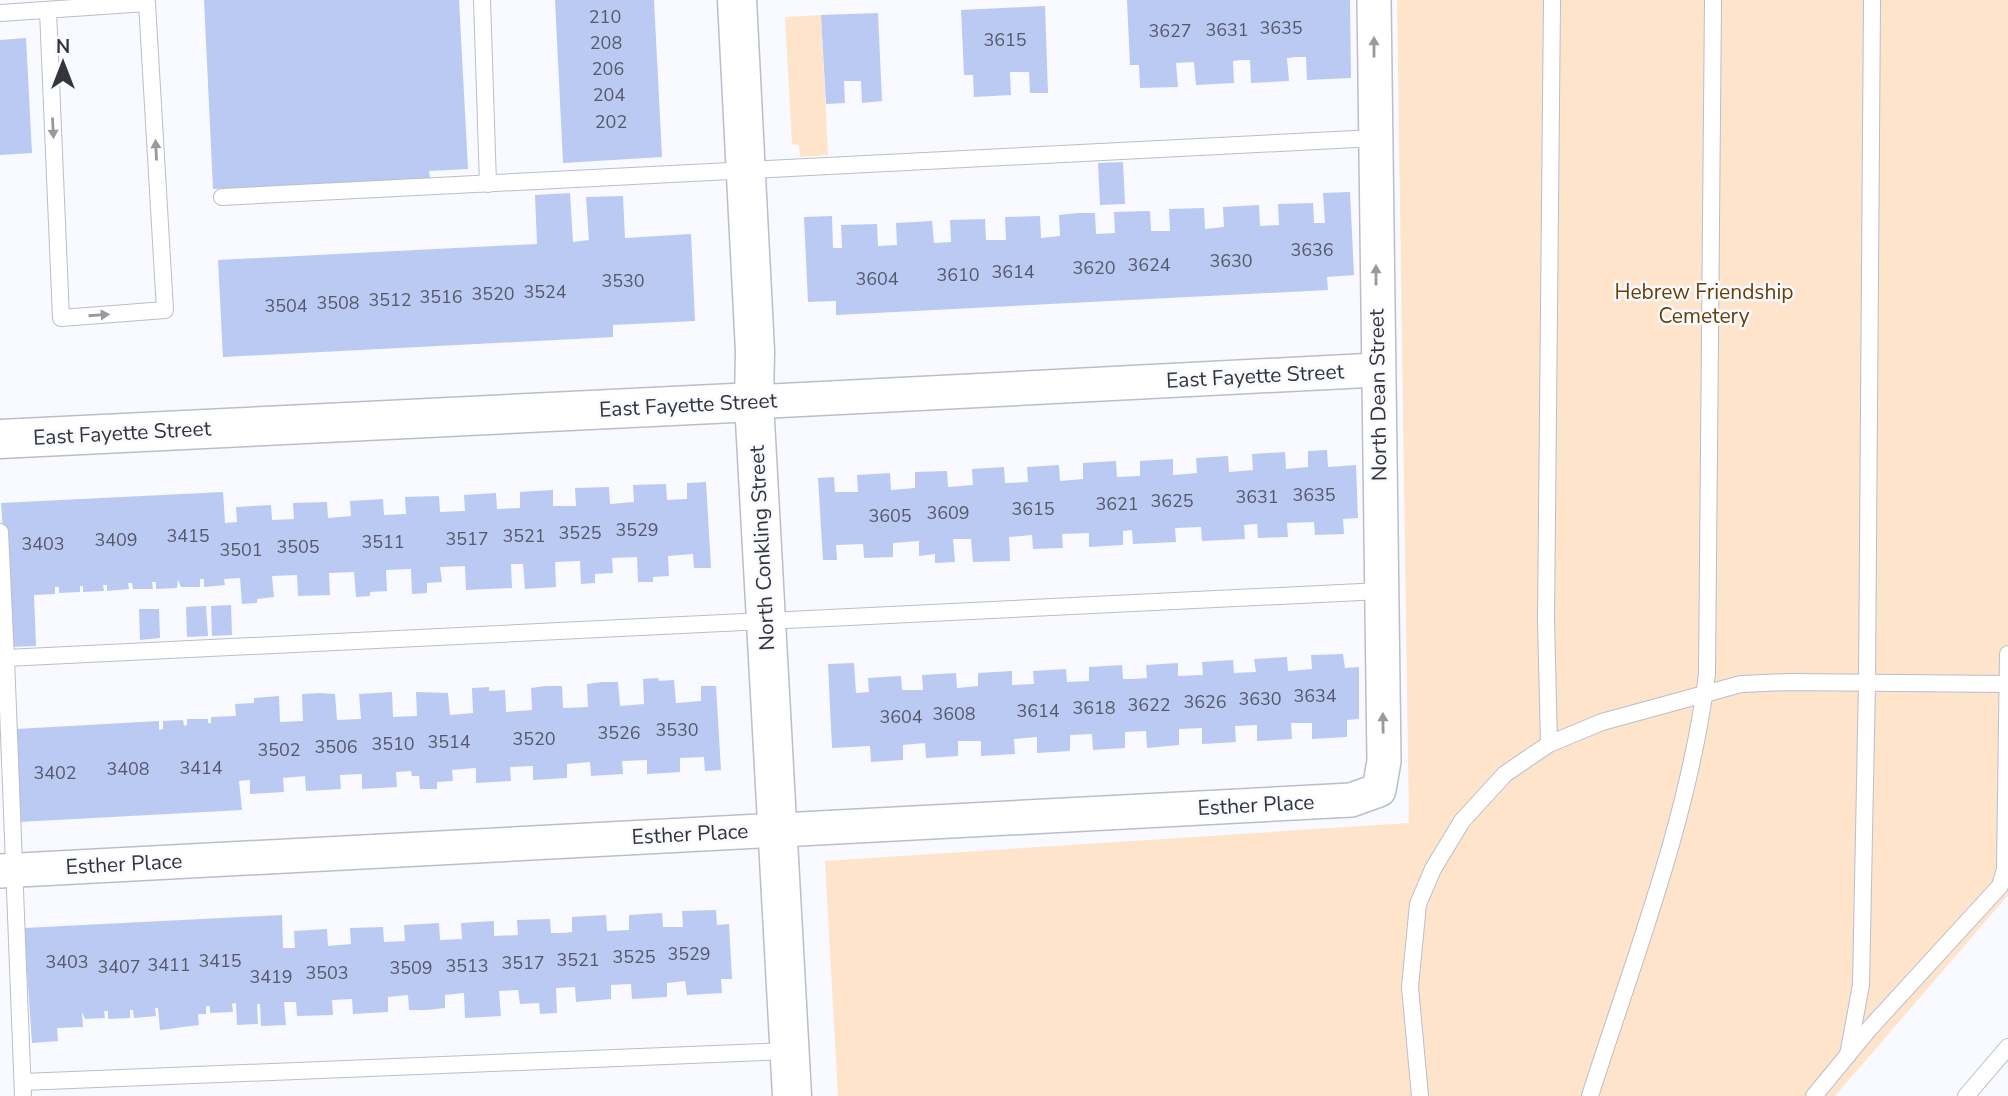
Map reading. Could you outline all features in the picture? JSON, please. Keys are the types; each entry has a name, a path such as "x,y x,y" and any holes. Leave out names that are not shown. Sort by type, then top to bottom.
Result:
{"street":[{"name":"North Conkling Street","path":"737,0 755,351 754,402 792,1096"},
{"name":"North Dean Street","path":"1374,0 1376,370 1384,761 1378,790"},
{"name":"East Fayette Street","path":"0,439 1376,370"},
{"name":"Esther Place","path":"6,870 1351,800 1378,790"}],"lane":[{"path":"482,0 488,184"},
{"path":"1549,744 1546,620 1552,0"},
{"path":"1590,1096 1675,830 1700,728 1705,695 1709,616 1713,0"},
{"path":"1848,1055 1861,985 1867,682 1872,0"},
{"path":"0,13 147,3 165,310 61,318 48,10"},
{"path":"222,197 1375,138"},
{"path":"0,532 6,658 6,870 23,1089 789,1051"},
{"path":"6,658 1381,591"},
{"path":"1814,1096 2000,886 2005,869 2008,654"},
{"path":"1420,1096 1410,987 1418,905 1433,869 1462,821 1505,774 1549,744 1602,722 1741,684 2007,684"},
{"path":"1966,1096 2008,1047"}],"green space":[{"name":"Hebrew Friendship Cemetery","path":"1397,0 2008,0 2008,895 1835,1096 838,1096 825,861 1409,823"},
{"path":"821,15 828,155 800,157 799,145 792,144 785,17"}],"building":[{"path":"204,0 459,0 468,169 429,171 430,178 213,189"},
{"path":"555,0 654,0 662,157 563,163"},
{"path":"1127,0 1350,0 1351,78 1307,80 1306,57 1296,57 1287,58 1289,81 1251,83 1250,60 1241,60 1233,61 1234,83 1196,85 1194,62 1176,63 1178,87 1140,88 1139,65 1130,65"},
{"path":"1045,6 1048,93 1030,93 1029,72 1010,72 1011,95 974,97 973,75 964,75 961,10"},
{"path":"878,13 882,101 862,103 861,81 844,81 845,103 826,104 821,15"},
{"path":"26,38 32,153 0,155 0,40"},
{"path":"1123,162 1125,204 1100,205 1098,163"},
{"path":"1350,192 1354,275 1327,277 1328,290 836,315 836,301 808,302 804,217 832,216 833,248 842,248 841,225 877,224 878,246 897,245 896,223 932,221 934,243 951,242 950,220 985,219 986,240 1006,240 1005,217 1040,216 1041,238 1060,236 1059,215 1078,213 1095,213 1096,234 1115,233 1114,212 1150,211 1151,231 1170,231 1169,209 1204,208 1205,229 1224,227 1223,207 1259,205 1260,226 1279,225 1278,204 1313,203 1314,223 1325,223 1323,193"},
{"path":"570,193 573,242 589,240 586,197 623,196 625,238 691,234 695,321 613,325 613,337 223,357 218,260 537,244 535,195"},
{"path":"1327,450 1328,467 1356,465 1358,518 1343,519 1344,534 1315,535 1314,522 1287,523 1288,537 1258,538 1257,524 1244,525 1245,539 1202,541 1201,527 1175,528 1176,542 1133,544 1132,530 1123,531 1123,545 1089,547 1089,533 1062,534 1063,548 1033,549 1032,535 1009,537 1010,561 973,562 971,539 953,539 955,562 935,563 935,554 919,556 919,541 893,543 893,557 864,558 863,544 836,545 837,560 823,560 818,478 834,477 835,492 858,492 857,475 890,473 891,490 915,488 915,472 947,471 948,487 973,485 972,469 1004,467 1005,483 1028,482 1027,467 1059,465 1060,481 1083,479 1083,463 1116,461 1117,477 1140,476 1140,461 1173,459 1173,475 1197,473 1196,458 1228,456 1229,472 1253,470 1252,454 1285,452 1286,469 1308,467 1308,451"},
{"path":"706,482 711,568 694,568 693,554 668,556 669,576 653,577 653,582 638,582 637,557 612,558 613,573 595,574 595,583 581,584 580,561 555,562 556,587 525,589 523,564 511,564 512,588 466,590 465,566 440,567 442,582 427,583 427,593 412,594 411,569 386,570 387,591 370,592 370,596 356,597 354,572 329,573 330,595 298,596 297,575 272,576 274,597 257,599 257,603 242,604 240,578 224,579 225,585 204,587 204,579 200,579 200,587 181,587 178,580 177,588 156,589 156,582 152,582 153,589 133,589 132,583 128,583 129,589 107,591 107,585 103,585 104,591 83,592 83,586 80,586 80,592 59,593 59,587 55,587 55,594 34,595 36,646 11,647 1,503 223,492 225,523 237,522 236,507 271,505 272,520 294,519 293,503 327,502 328,518 351,516 350,501 383,499 384,515 406,514 405,497 439,496 440,512 465,511 464,495 496,493 497,509 520,508 520,492 553,490 553,506 576,506 575,488 609,487 610,504 634,502 633,485 666,484 667,500 687,499 687,483"},
{"path":"231,605 232,635 212,636 211,606"},
{"path":"206,606 208,636 187,637 186,607"},
{"path":"139,609 159,609 160,638 140,640"},
{"path":"1343,654 1345,668 1359,667 1359,719 1347,720 1347,737 1312,739 1312,723 1291,723 1292,739 1257,741 1257,725 1235,726 1236,742 1202,744 1202,728 1179,729 1179,745 1147,748 1146,731 1125,732 1125,748 1093,750 1092,734 1070,735 1070,751 1037,753 1037,737 1014,739 1015,754 981,756 981,741 958,741 958,756 926,758 925,743 903,745 903,760 871,762 870,746 832,748 828,664 854,663 856,693 869,692 868,678 901,676 902,690 923,690 922,675 956,673 957,688 978,686 978,673 1012,671 1012,685 1034,684 1033,671 1066,669 1067,682 1089,681 1089,667 1122,665 1123,679 1134,679 1147,678 1146,665 1178,663 1178,676 1203,675 1202,662 1233,660 1234,673 1256,672 1254,659 1287,657 1288,671 1312,669 1311,655"},
{"path":"658,678 659,681 674,680 676,703 701,701 701,686 716,686 721,770 705,771 704,757 680,758 680,772 647,774 647,760 622,761 623,774 591,776 590,762 567,764 567,778 533,780 533,766 510,767 511,781 476,783 476,768 452,770 453,781 437,782 437,789 420,789 419,776 412,776 411,771 396,772 397,787 362,789 362,774 340,775 341,789 306,791 305,776 283,778 284,792 250,794 250,780 239,781 242,810 19,822 16,729 159,721 159,730 163,729 163,721 183,720 184,726 187,725 187,719 208,719 208,723 211,723 211,717 236,716 235,704 254,703 254,698 279,696 280,722 303,721 302,694 319,693 335,694 337,720 361,719 359,694 392,692 393,717 417,716 416,692 448,693 450,715 473,713 472,688 489,687 489,691 505,690 506,712 532,710 531,688 546,686 562,686 563,708 588,707 587,684 602,682 618,682 620,706 644,704 643,679"},
{"path":"716,910 717,925 729,924 732,979 721,979 722,993 687,995 685,981 667,983 667,997 632,999 631,984 611,985 611,999 576,1002 575,987 556,988 557,1013 540,1014 539,1003 520,1004 518,990 499,991 501,1016 465,1018 464,993 445,995 445,1008 409,1010 408,995 388,997 388,1012 353,1014 352,999 332,1000 333,1015 297,1016 296,1002 284,1002 286,1025 261,1026 260,1004 257,1004 258,1024 237,1025 236,1003 232,1004 233,1012 210,1013 210,1006 206,1006 206,1014 198,1014 199,1025 160,1030 158,1008 155,1008 156,1016 134,1018 133,1010 130,1010 130,1018 108,1019 108,1011 104,1011 105,1018 85,1019 82,1012 83,1027 57,1028 58,1041 32,1043 24,928 282,915 283,948 295,948 294,931 327,929 328,946 351,944 350,928 383,927 384,942 405,941 404,925 439,923 440,940 462,939 461,923 494,921 494,936 518,935 517,920 550,919 551,933 564,933 572,932 572,917 606,915 607,931 629,930 629,915 662,913 663,927 683,927 682,911"}]}
